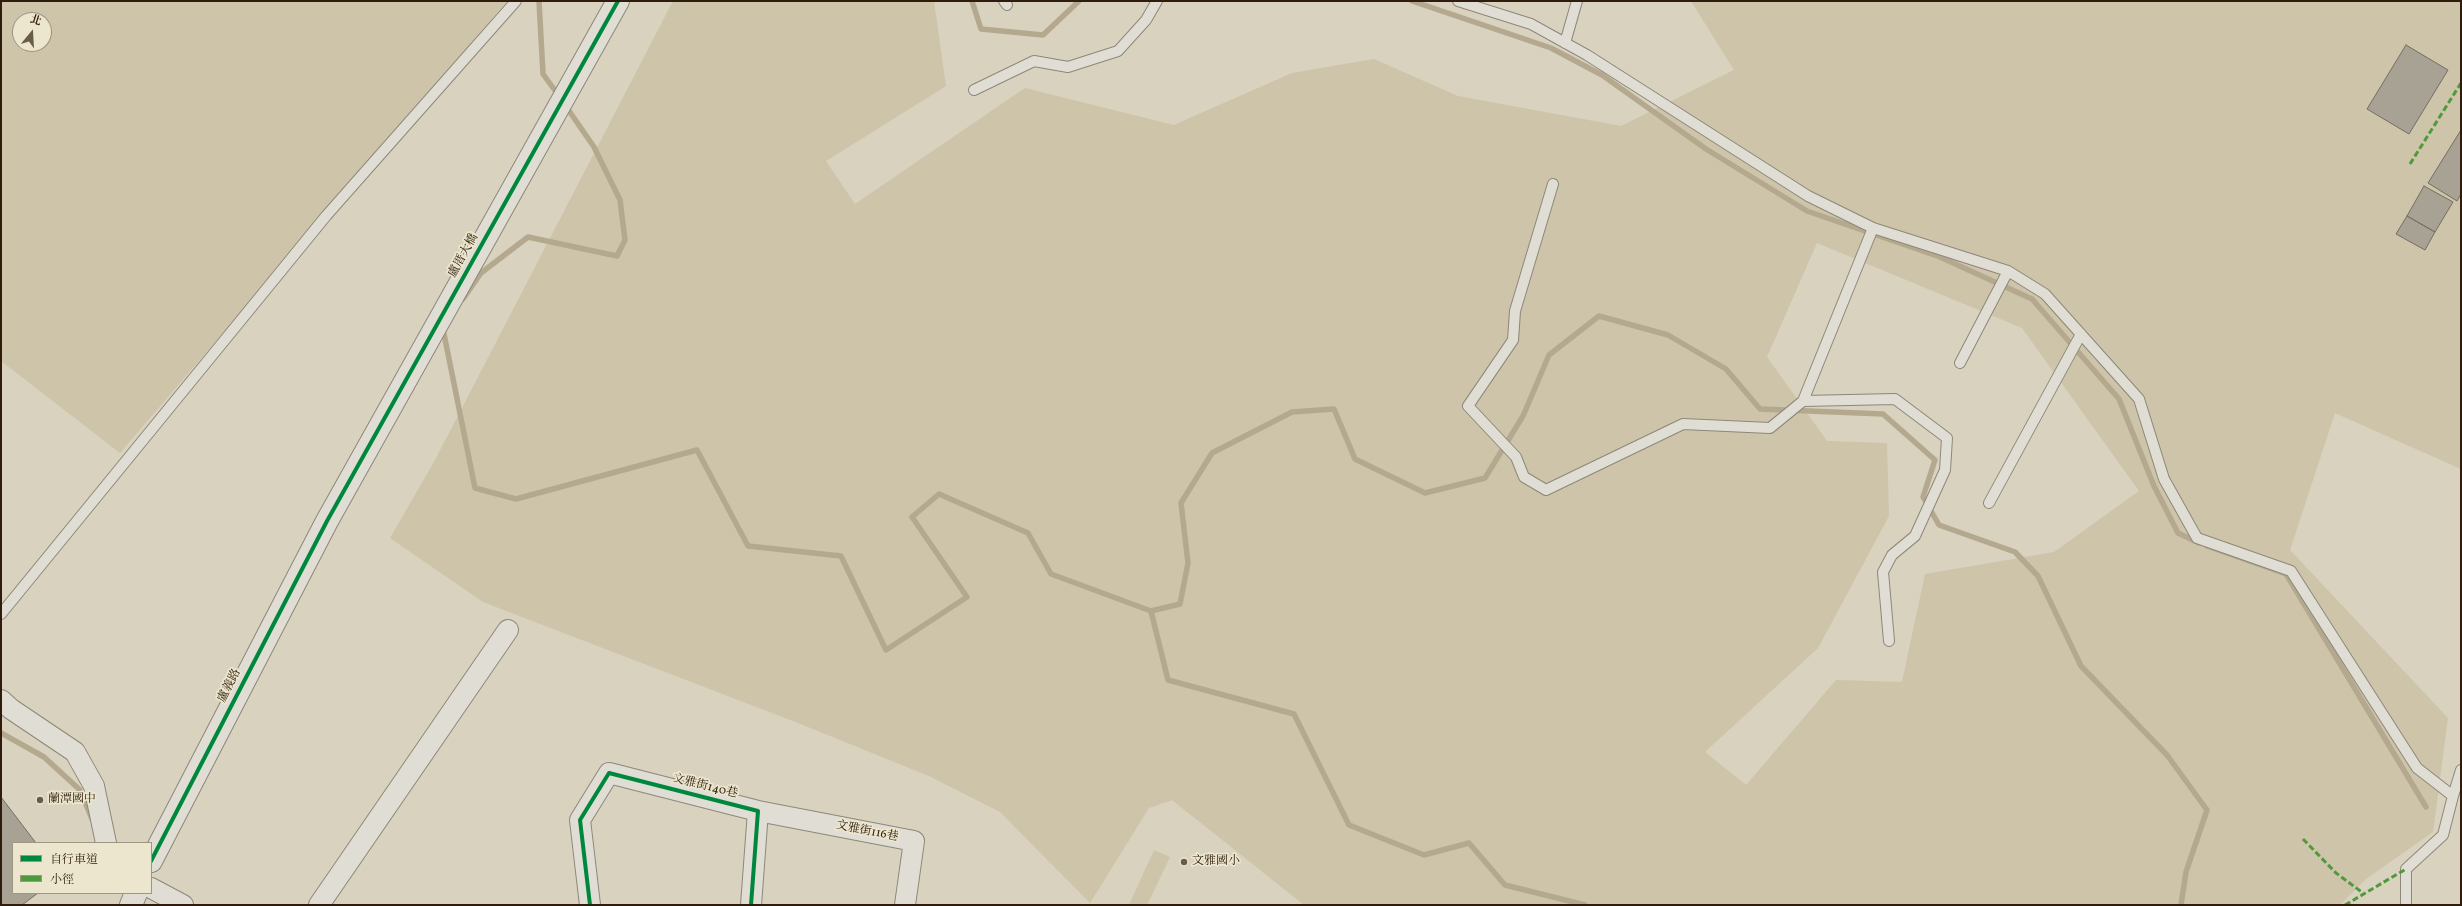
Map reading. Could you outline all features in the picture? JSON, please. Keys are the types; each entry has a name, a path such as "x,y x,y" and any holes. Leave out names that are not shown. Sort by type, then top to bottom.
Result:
{"street":[{"name":"盧厝大橋","path":"327,521 618,1"},
{"name":"盧義路","path":"152,859 327,521"},
{"path":"319,905 508,630"},
{"path":"1,700 11,709 74,752 94,786 106,842"},
{"name":"文雅街140巷","path":"590,905 580,820 609,773 758,811"},
{"path":"751,905 758,811"},
{"name":"文雅街116巷","path":"758,811 914,841 905,905"},
{"path":"152,889 183,905"},
{"path":"130,905 136,894"}],"lane":[{"path":"1,614 326,216 516,1"},
{"path":"974,90 1034,62 1068,67 1118,51 1146,20 1157,1"},
{"path":"1458,1 1531,24 1565,43 1808,196 1873,228 2006,274 2046,294 2079,337 2139,399 2164,479 2197,538 2291,571 2417,768 2453,796"},
{"path":"1565,43 1577,1"},
{"path":"1553,184 1515,311 1513,340 1468,406 1516,457 1524,477 1546,490 1683,424 1770,428 1783,418 1801,403 1873,228"},
{"path":"1960,363 2006,274"},
{"path":"1989,503 2079,337"},
{"path":"1801,403 1895,399 1947,438 1945,470 1915,536 1892,555 1883,572 1888,641"},
{"path":"2406,905 2406,869 2443,835 2461,770"}],"shaded area":[{"path":"1,1 507,1 120,453 1,361"},
{"path":"673,1 934,1 946,86 826,161 855,204 1025,88 1174,125 1292,73 1374,59 1458,96 1621,126 1734,70 1691,1 2461,1 2461,469 2335,413 2290,550 2448,718 2433,832 2366,879 2340,905 1304,905 1172,800 1149,808 1090,903 1000,812 929,776 798,723 483,602 390,538 435,460","holes":["1817,243 2022,328 2139,491 2054,552 1925,574 1902,682 1836,680 1746,785 1705,752 1818,648 1889,516 1887,443 1827,441 1767,357"]},
{"path":"1154,850 1170,857 1147,905 1129,905"}],"building":[{"path":"2406,45 2448,70 2409,134 2367,109"},
{"path":"2461,130 2461,194 2457,201 2428,183"},
{"path":"2424,186 2453,202 2435,232 2407,216"},
{"path":"2407,216 2435,232 2425,250 2396,234"},
{"path":"1,797 35,842 12,842 12,894 37,894 22,905 1,905"}],"waterway":[{"path":"539,1 543,74 559,96"},
{"path":"972,1 981,29 1043,35 1079,1"},
{"path":"1412,1 1551,48 1602,75 1706,149 1807,211 1940,257 2032,299 2119,399 2154,486 2178,533 2199,543"},
{"path":"463,299 481,273 528,237 617,256 625,240 620,200 594,147 565,105"},
{"path":"1151,611 1180,604 1188,563 1181,503 1212,453 1292,412 1334,409 1355,459 1425,493 1485,478 1523,416 1549,355 1599,316 1668,335 1726,369 1760,409 1883,414 1935,460 1923,497 1939,525 2015,552 2038,576 2081,666 2167,755 2207,810 2186,872 2181,905"},
{"path":"443,329 475,488 516,499 697,450 748,546 841,556 886,650 967,597 912,517 939,494 1028,533 1051,574 1151,611 1168,680 1294,714 1349,825 1424,855 1469,843 1505,885 1585,905"},
{"path":"2207,546 2286,574 2426,807"},
{"path":"1,733 44,757 80,790 92,819"}],"marked path":[{"path":"2410,164 2461,83"},
{"path":"2303,839 2336,873 2363,893"},
{"path":"2345,905 2406,869"}],"cycle path":[{"path":"152,859 327,521 618,1"},
{"path":"590,905 580,820 609,773 758,811 751,905"}],"place":[{"name":"蘭潭國中","path":"40,800"},
{"name":"文雅國小","path":"1184,862"}]}
